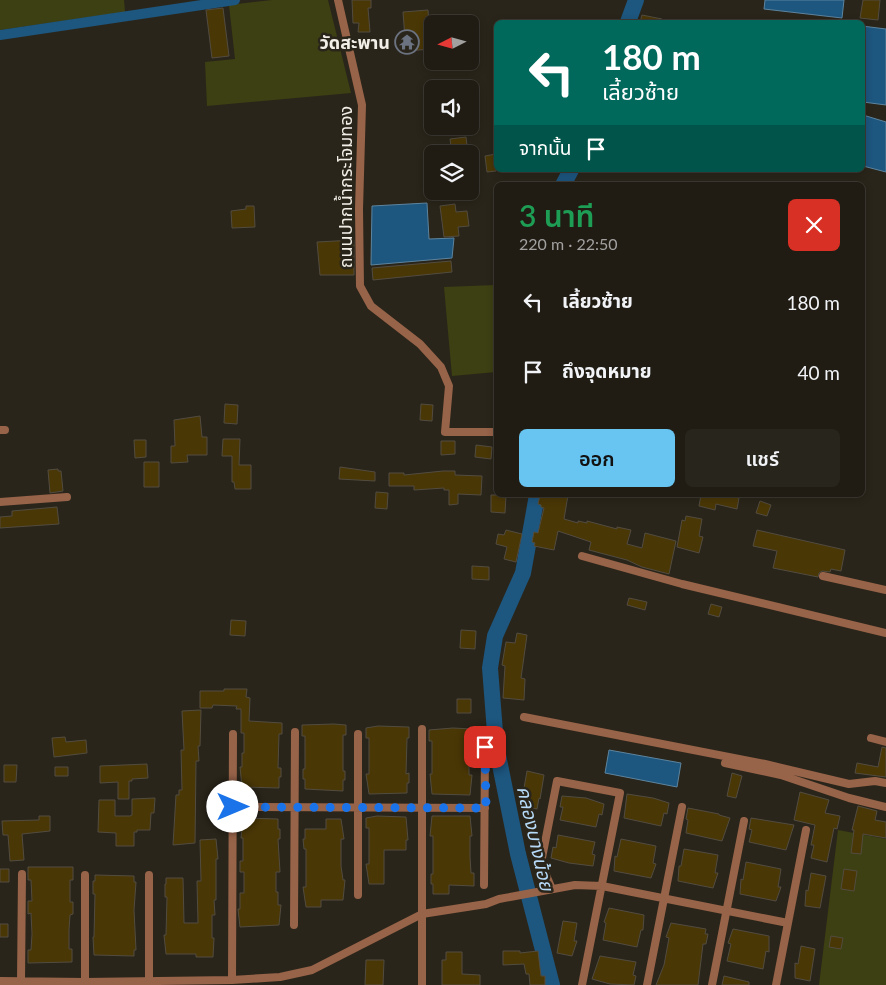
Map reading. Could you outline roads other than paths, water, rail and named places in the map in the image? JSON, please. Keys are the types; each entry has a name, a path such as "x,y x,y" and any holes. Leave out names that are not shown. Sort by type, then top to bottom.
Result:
{"street":[{"name":"ถนนปากน้ำกระโจมทอง","path":"339,4 362,105 359,209 360,286 371,306 420,344 441,367 449,386 445,432 494,432"},
{"path":"0,502 67,498"},
{"path":"582,556 682,584 886,633"},
{"path":"822,576 886,590"},
{"path":"524,717 765,764 849,784 874,781 886,783"},
{"path":"422,729 422,985"},
{"path":"294,925 295,732"},
{"path":"232,980 233,734"},
{"path":"358,734 358,896"},
{"path":"871,738 886,742"},
{"path":"484,885 485,747"},
{"path":"725,763 781,776 849,798 886,807"},
{"path":"552,890 541,863 557,781 620,793 582,985"},
{"path":"233,807 486,808"},
{"path":"647,985 682,807"},
{"path":"712,985 744,821"},
{"path":"776,985 806,830"},
{"path":"21,981 22,874"},
{"path":"85,875 85,982"},
{"path":"149,875 149,980"},
{"path":"0,981 232,980 280,977 312,970 422,914 486,904 499,899 575,885 602,886 788,923"}],"water":[{"path":"765,0 844,0 842,18 764,9"},
{"path":"865,26 886,29 886,105 865,102"},
{"path":"865,116 886,122 886,172 865,167"},
{"path":"427,203 429,239 454,238 452,258 371,265 372,206"},
{"path":"609,750 681,763 677,787 605,773"}],"waterway":[{"path":"0,35 235,0"},
{"name":"คลองบางน้อย","path":"629,20 636,0"},
{"name":"คลองบางน้อย","path":"565,182 570,172"},
{"name":"คลองบางน้อย","path":"537,497 523,573 495,636 490,668 496,745 518,854 552,985"}],"place":[{"name":"วัดสะพาน","path":"407,42"}]}
